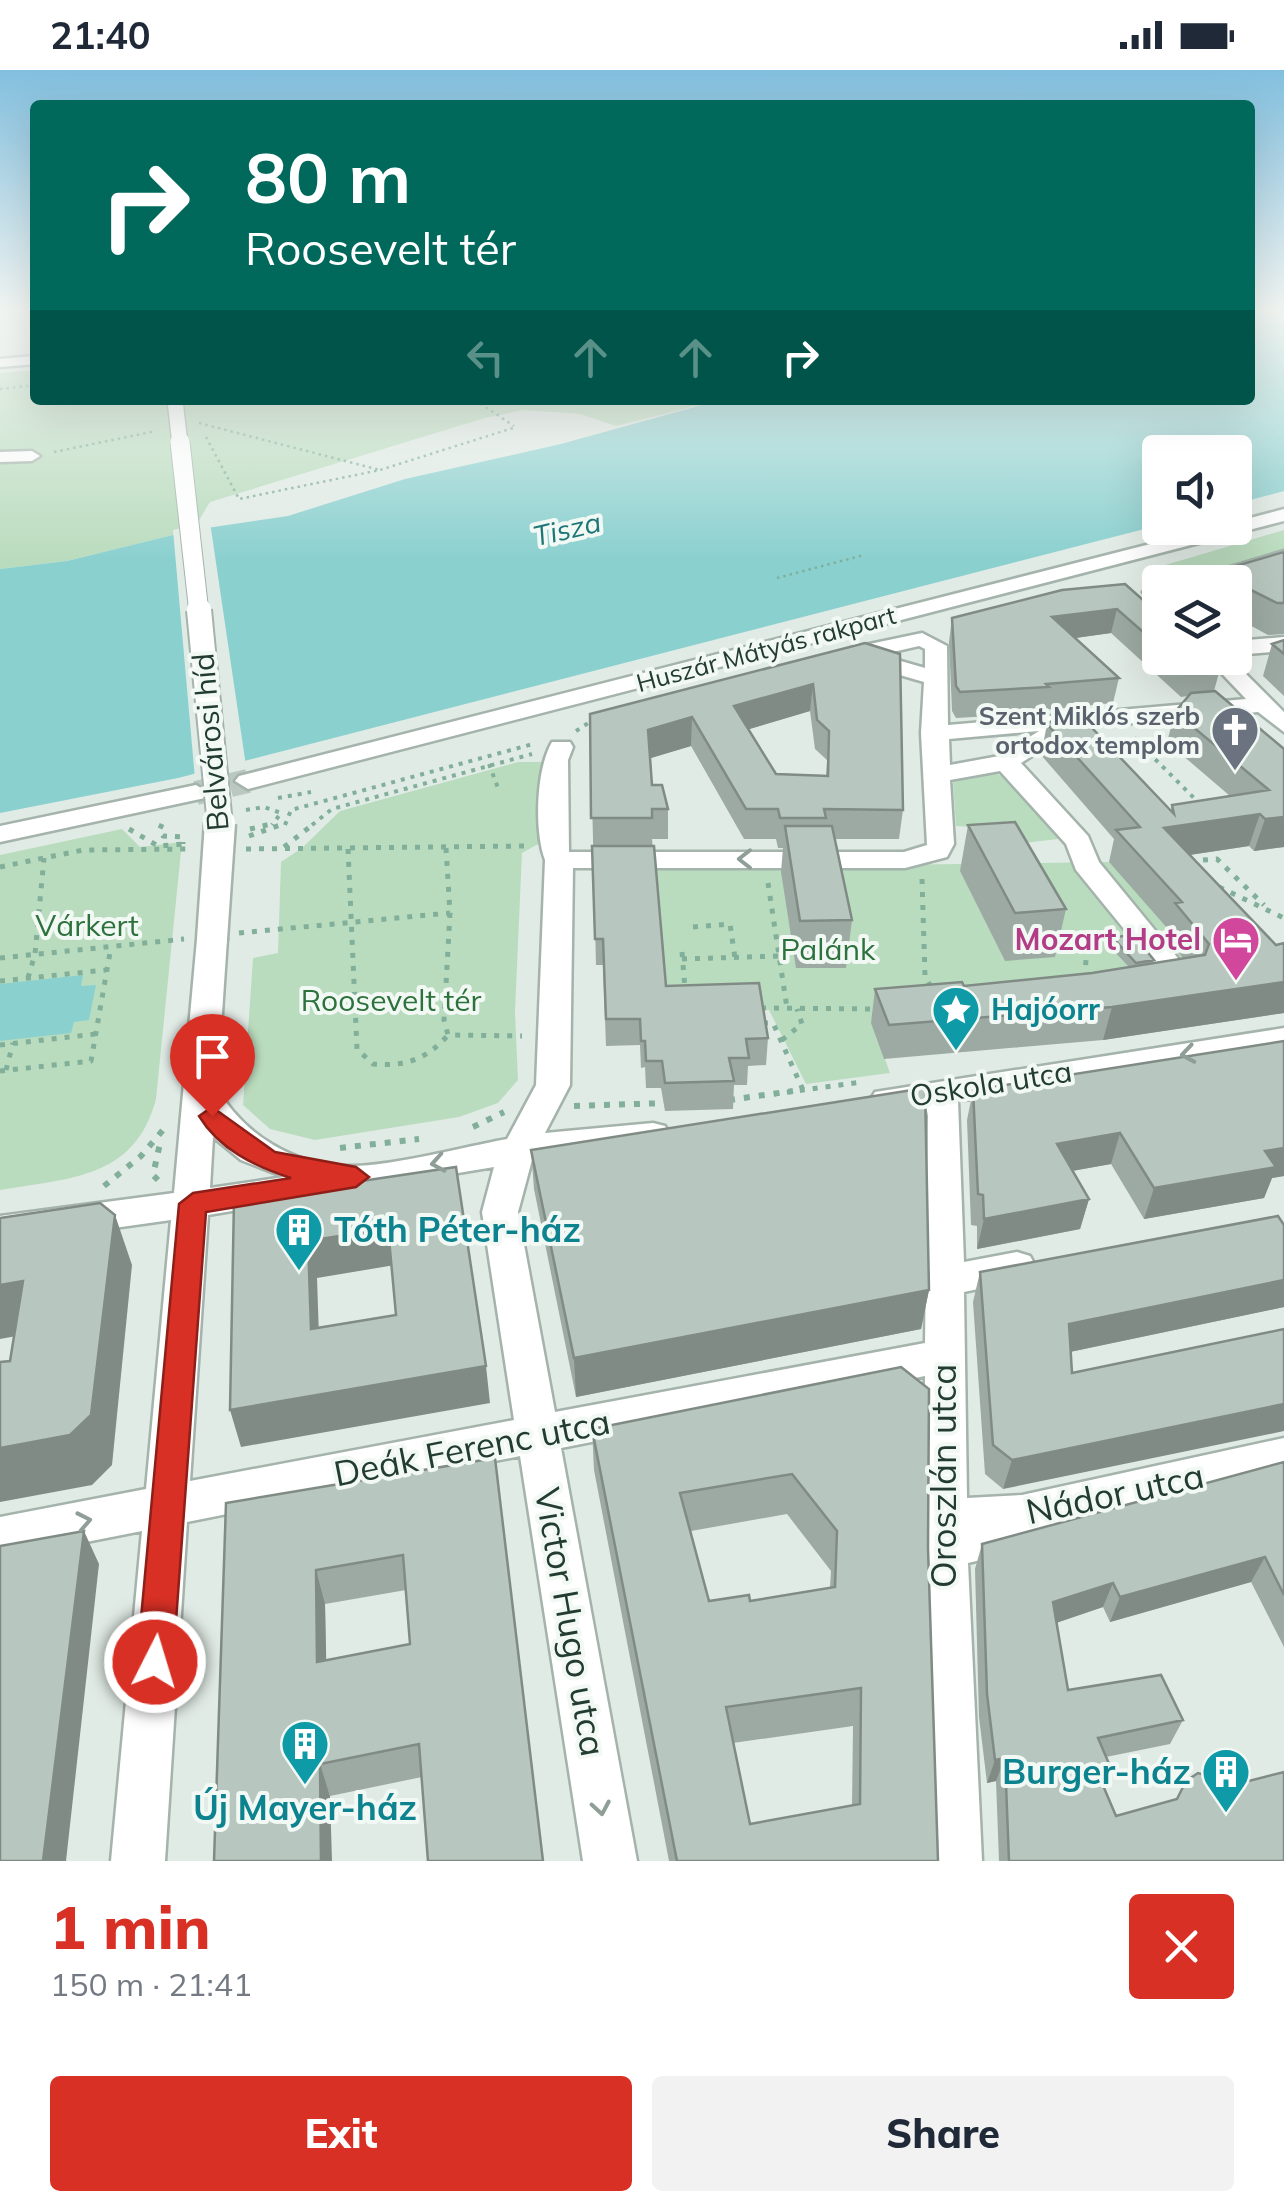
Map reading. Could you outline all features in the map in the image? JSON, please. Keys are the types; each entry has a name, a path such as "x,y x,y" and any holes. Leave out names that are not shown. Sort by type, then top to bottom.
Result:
{"street":[{"name":"Belvárosi híd","path":"138,1861 193,1204 221,806 186,406"},
{"path":"0,457 32,456"},
{"name":"Huszár Mátyás rakpart","path":"248,781 1284,515"},
{"path":"1252,566 1284,557"},
{"path":"556,852 905,860 938,851 941,844 933,733 935,678 936,646 922,639 868,652 870,659 935,678"},
{"path":"1252,647 1284,644"},
{"path":"1235,675 1284,725"},
{"path":"933,733 1263,704"},
{"path":"936,775 1006,762 1073,721"},
{"path":"520,1150 553,1085 556,760 560,747"},
{"path":"1006,762 1079,842 1086,864 1180,979 1128,986"},
{"path":"0,834 196,793"},
{"name":"Oskola utca","path":"847,1107 1284,1040"},
{"path":"200,1088 212,1116 234,1140 265,1158 295,1169 356,1177"},
{"name":"Oroszlán utca","path":"939,1092 945,1116 945,1533 954,1861"},
{"path":"0,1230 193,1204 520,1150 681,1117"},
{"name":"Victor Hugo utca","path":"520,1150 504,1187 500,1212 610,1861"},
{"path":"942,1281 1057,1259"},
{"name":"Deák Ferenc utca","path":"0,1538 943,1356"},
{"name":"Nádor utca","path":"945,1533 1277,1458"},
{"path":"945,1533 1148,1501"}],"path":[{"path":"186,406 199,422 239,499 380,470 516,427 483,405"},
{"path":"199,422 380,470"},
{"path":"32,456 165,430"},
{"path":"777,578 864,555"},
{"path":"281,849 332,810 560,747 581,726 598,717"},
{"path":"1113,717 1206,810"},
{"path":"522,737 531,745"},
{"path":"485,758 498,779 498,788"},
{"path":"434,760 443,769"},
{"path":"341,784 355,803"},
{"path":"246,810 264,808 281,813 273,825 249,829 249,836"},
{"path":"166,820 159,831 170,838 183,836 183,844"},
{"path":"348,848 357,1050 373,1064 411,1064 434,1053 448,1035"},
{"path":"446,848 450,913 444,1020 448,1035"},
{"path":"230,849 556,852"},
{"path":"0,867 84,850 194,850"},
{"path":"28,978 35,954 44,858"},
{"path":"1184,862 1217,858 1270,911"},
{"path":"922,867 925,976 941,1006"},
{"path":"766,868 788,1008"},
{"path":"1219,887 1284,918"},
{"path":"1128,986 1084,992 1087,939 1108,936 1132,918"},
{"path":"693,927 730,924 735,958"},
{"path":"12,1044 3,1071 91,1061 111,946"},
{"path":"687,1006 682,956 778,956"},
{"path":"0,981 107,970"},
{"path":"754,1008 883,1008"},
{"path":"782,1040 802,1024 797,1008"},
{"path":"763,1022 773,1023 803,1090"},
{"path":"0,1045 96,1034"},
{"path":"448,1035 556,1035"},
{"path":"714,1101 731,1100"},
{"path":"458,1132 508,1109 544,1107 681,1117"},
{"path":"330,1150 421,1138"}],"green space":[{"path":"0,394 30,394 30,405 700,405 616,426 580,414 523,410 485,418 210,502 193,530 67,561 0,569"},
{"path":"1284,530 1284,551 1233,565 1165,565 1233,545 1252,545 1252,539"},
{"name":"Roosevelt tér","path":"518,762 545,762 542,842 522,853 515,1012 518,1080 498,1103 459,1117 315,1140 270,1129 243,1105 253,958 278,953 281,862 302,848 340,811"},
{"path":"994,773 1019,785 1066,838 990,847 984,828 956,826 953,782 958,774"},
{"name":"Várkert","path":"122,829 140,847 182,842 156,1099 133,1145 116,1160 75,1177 0,1190 0,855"},
{"name":"Palánk","path":"1109,862 1223,987 872,1023 890,1073 806,1084 769,1010 671,1012 657,1022 654,868"}],"water":[{"name":"Tisza","path":"1255,394 1284,394 1284,491 1252,499 1252,435 1142,435 1142,530 178,778 0,813 0,569 67,561 193,530 288,516 405,479 561,444 702,405 1255,405"},
{"path":"83,975 81,986 96,985 89,1020 74,1022 71,1033 0,1041 0,984"}],"pier":[{"path":"210,522 246,766 195,779 173,530"}],"building":[{"path":"1284,552 1284,603 1252,590 1252,565 1239,565"},
{"path":"1125,584 1142,599 1142,631 1117,609 1052,617 1119,678 960,692 956,686 952,618 1062,590"},
{"path":"1284,640 1284,654 1272,644"},
{"path":"865,643 900,654 903,810 824,809 826,818 780,818 778,809 746,809 692,717 648,730 652,785 662,785 668,809 652,809 652,818 591,818 590,714","holes":["813,684 817,720 829,731 828,776 776,774 734,706"]},
{"path":"1215,691 1284,749 1284,817 1265,819 1260,814 1164,828 1276,945 1284,943 1284,982 1112,1007 889,1025 875,989 962,982 964,986 1092,973 1205,955 1209,944 1175,903 1182,902 1116,830 1140,827 1047,724 1073,708 1174,814 1172,805 1269,790 1175,712 1191,693"},
{"path":"1015,822 1066,909 1015,913 968,825"},
{"path":"785,826 832,826 852,920 800,921"},
{"path":"592,846 654,846 666,986 759,983 768,1038 746,1039 749,1058 729,1058 734,1081 665,1083 662,1061 646,1061 640,1019 606,1019 603,939 595,939"},
{"path":"1133,934 1154,960 1136,963 1113,938"},
{"path":"1284,1041 1284,1148 1265,1151 1276,1167 1154,1188 1120,1133 1057,1144 1089,1199 984,1219 983,1195 978,1194 973,1090"},
{"path":"925,1088 929,1290 574,1358 531,1150"},
{"path":"456,1167 486,1366 230,1410 234,1200","holes":["388,1228 396,1315 311,1329 308,1241"]},
{"path":"100,1203 115,1215 91,1415 70,1435 0,1448 0,1362 10,1361 23,1281 0,1285 0,1218"},
{"path":"1278,1216 1284,1225 1284,1280 1069,1324 1072,1373 1284,1329 1284,1404 1012,1460 993,1445 980,1272"},
{"path":"901,1367 929,1389 928,1548 938,1861 677,1861 592,1429","holes":["792,1474 837,1531 835,1587 750,1601 749,1595 709,1601 680,1493","861,1688 860,1804 750,1824 726,1707"]},
{"path":"495,1458 543,1861 428,1861 419,1744 320,1764 321,1861 214,1861 226,1503","holes":["403,1555 410,1644 317,1662 316,1570"]},
{"path":"1284,1462 1284,1595 1265,1557 1120,1597 1113,1583 1053,1602 1068,1690 1161,1675 1183,1720 1098,1738 1110,1766 1096,1769 1116,1816 1177,1799 1186,1781 1198,1773 1237,1784 1284,1772 1284,1861 1009,1861 1005,1758 995,1760 987,1694 982,1544"},
{"path":"84,1531 43,1861 0,1861 0,1546"}],"tunnel":[{"path":"196,793 248,781"}],"place":[{"name":"Szent Miklós szerb ortodox templom","path":"1235,772"},
{"name":"Mozart Hotel","path":"1236,982"},
{"name":"Hajóorr","path":"956,1052"},
{"name":"Tóth Péter-ház","path":"299,1272"},
{"name":"Új Mayer-ház","path":"305,1786"},
{"name":"Burger-ház","path":"1226,1814"}],"route":[{"path":"155,1662 193,1204 356,1177 295,1169 265,1158 234,1140 212,1116"}]}
